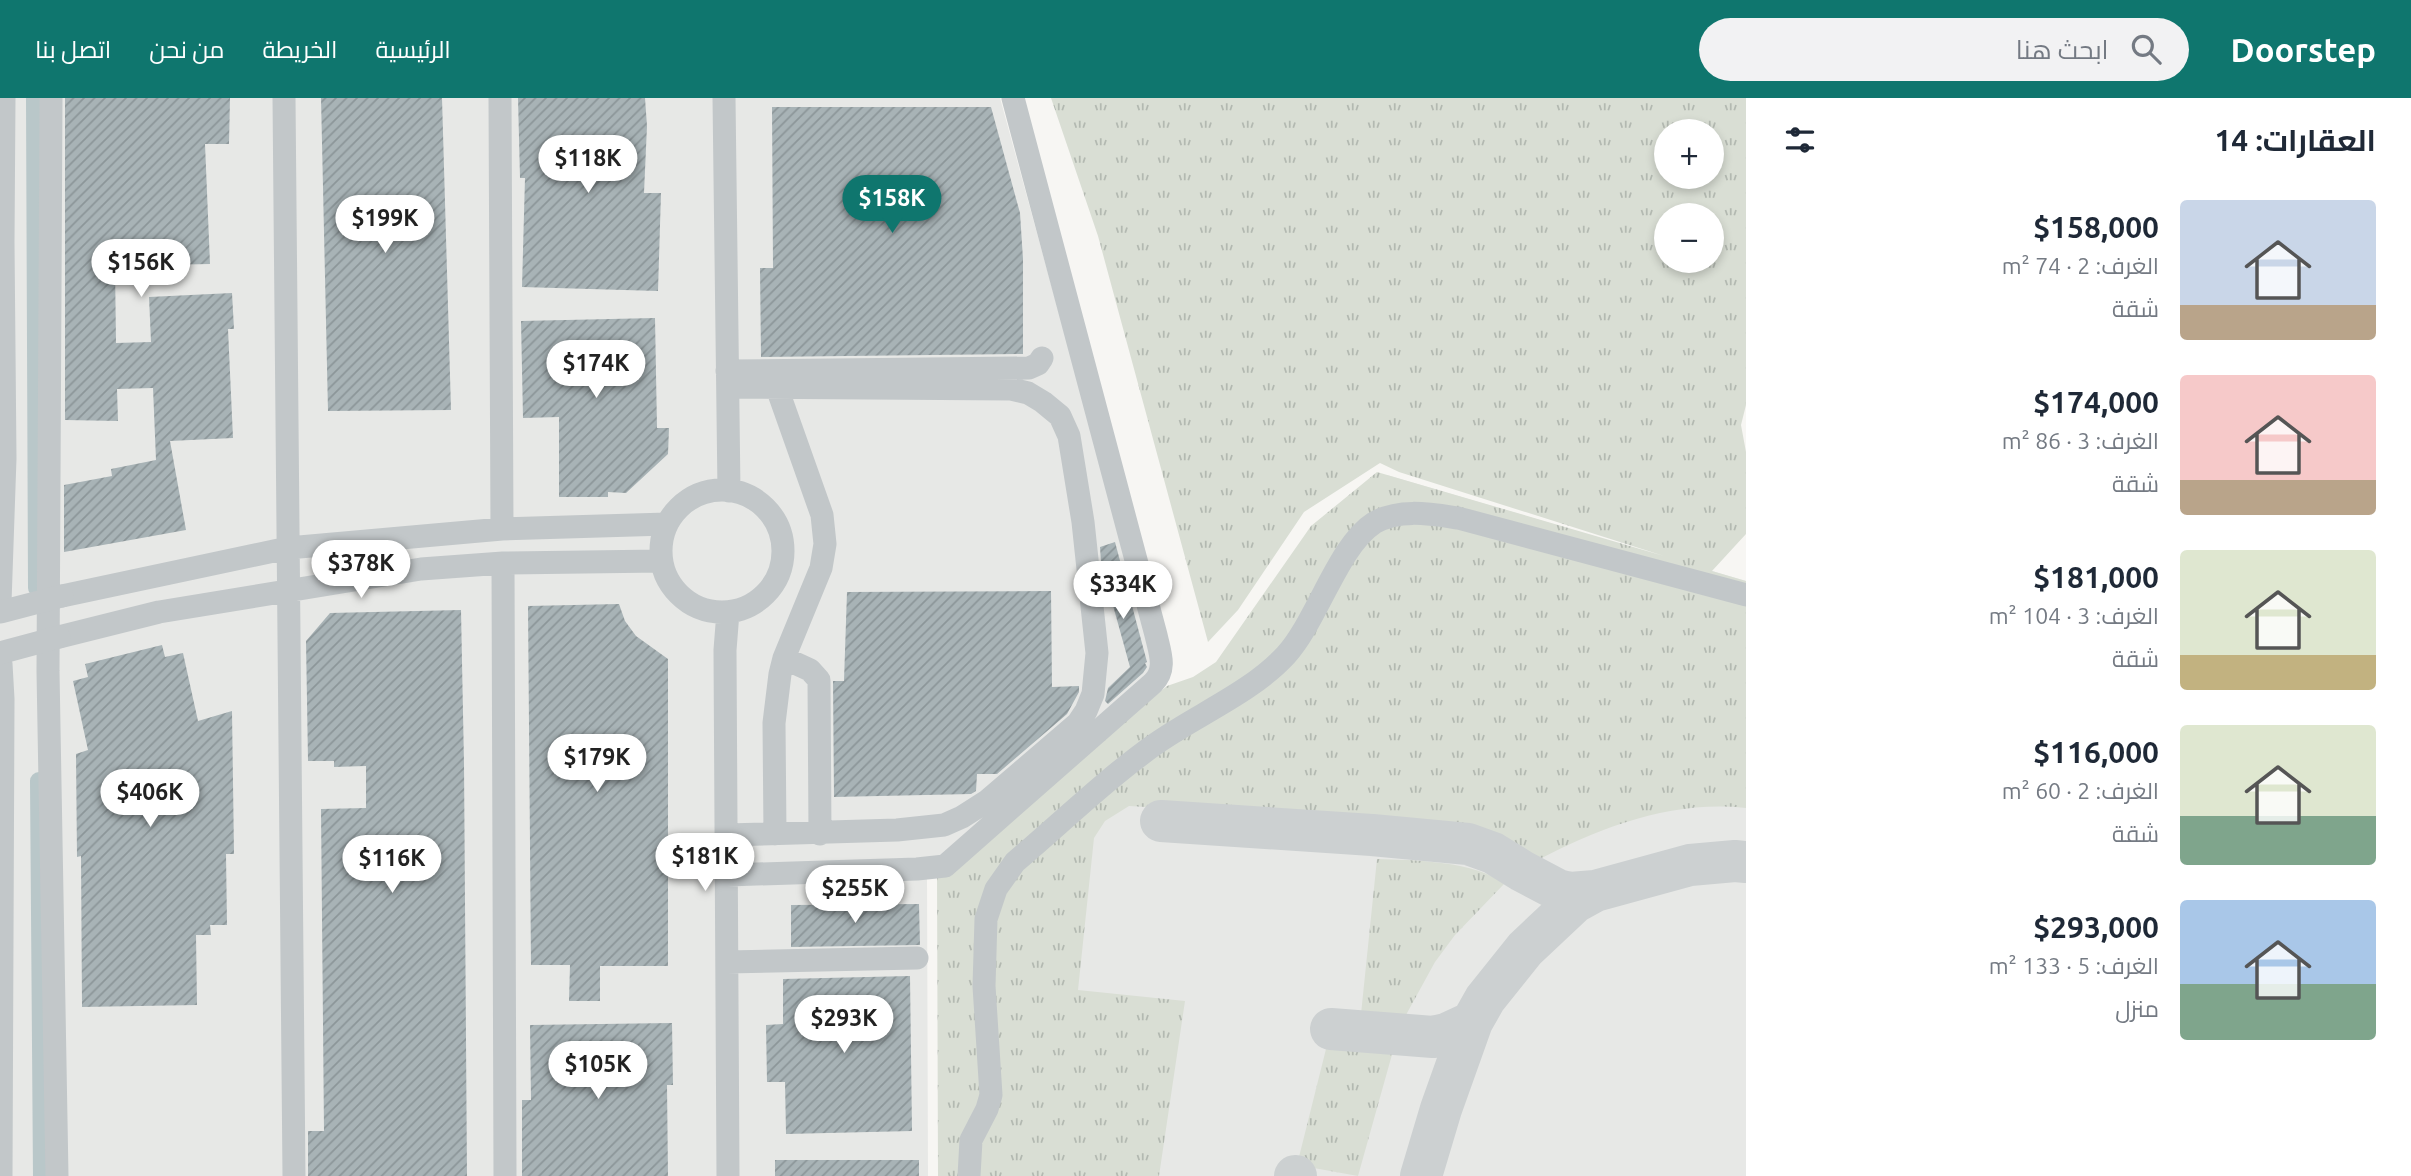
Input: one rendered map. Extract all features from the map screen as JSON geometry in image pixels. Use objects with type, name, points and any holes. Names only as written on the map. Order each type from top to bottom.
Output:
[{"type":"street","points":[[0,603],[5,458],[2,191],[4,98]]},
{"type":"street","points":[[51,98],[48,671],[57,1176]]},
{"type":"street","points":[[284,98],[294,1176]]},
{"type":"street","points":[[500,98],[502,529]]},
{"type":"street","points":[[723,98],[729,491]]},
{"type":"street","points":[[727,875],[945,866],[1161,673],[1156,635],[1013,98]]},
{"type":"street","points":[[728,379],[1029,368],[1042,358]]},
{"type":"street","points":[[727,835],[897,831],[944,825],[987,802],[1078,723],[1093,694],[1097,653],[1083,522],[1069,436],[1060,415],[1044,402],[1028,393],[1011,389],[777,388],[728,379]]},
{"type":"street","points":[[775,834],[775,700],[784,657],[817,578],[825,544],[822,514],[777,388]]},
{"type":"street","points":[[710,491],[729,491],[746,495],[772,517],[780,533],[783,551],[777,576],[762,597],[747,607],[728,612],[707,611],[685,601],[669,584],[661,561],[661,543],[667,524],[677,510],[692,498],[710,491]]},
{"type":"street","points":[[969,1176],[971,1140],[988,1109],[992,1095],[984,986],[986,919],[990,903],[1005,875],[1015,862],[1131,762],[1174,731],[1272,669],[1298,639],[1355,541],[1374,523],[1399,514],[1418,513],[1458,518],[1746,595]]},
{"type":"street","points":[[0,612],[62,596],[288,548],[502,529],[667,524]]},
{"type":"street","points":[[0,653],[159,612],[421,569],[503,563],[661,561]]},
{"type":"street","points":[[503,563],[505,1176]]},
{"type":"street","points":[[728,612],[725,650],[728,1176]]},
{"type":"street","points":[[784,657],[810,670],[819,680],[820,834]]},
{"type":"street","points":[[1,664],[1,1176]]},
{"type":"street","points":[[727,962],[917,958]]},
{"type":"shaded area","points":[[0,98],[1000,98],[1157,671],[927,876],[928,1176],[0,1176]]},
{"type":"shaded area","points":[[1387,475],[1746,581],[1746,1176],[964,1176],[980,938],[1176,711]]},
{"type":"green space","points":[[1051,98],[1746,98],[1746,405],[1741,425],[1746,452],[1746,534],[1712,571],[1746,581],[1746,808],[1691,808],[1664,812],[1611,827],[1536,861],[1484,833],[1463,829],[1379,821],[1129,806],[1105,821],[1094,838],[1078,990],[1185,1001],[1159,1176],[938,1176],[937,875],[1167,686],[1193,677],[1216,662],[1311,526],[1377,472],[1664,556],[1399,472],[1380,463],[1304,512],[1238,610],[1208,642],[1098,236]]},
{"type":"green space","points":[[1377,859],[1461,866],[1492,876],[1504,884],[1455,935],[1435,962],[1401,1024],[1333,1018],[1335,1011],[1361,1014]]},
{"type":"green space","points":[[1328,1041],[1386,1044],[1393,1051],[1358,1176],[1297,1165]]},
{"type":"building","points":[[65,98],[230,98],[229,144],[205,144],[210,264],[115,266],[116,343],[151,342],[149,297],[232,293],[234,329],[228,329],[233,438],[170,441],[186,530],[64,552],[64,485],[112,476],[111,469],[156,460],[153,388],[117,389],[118,421],[65,420]]},
{"type":"building","points":[[321,98],[442,98],[451,410],[328,411]]},
{"type":"building","points":[[518,98],[645,98],[647,126],[644,193],[661,193],[658,291],[522,287],[525,178],[520,178]]},
{"type":"building","points":[[772,107],[991,107],[1020,213],[1023,354],[761,357],[760,268],[773,268]]},
{"type":"building","points":[[655,318],[657,428],[669,428],[668,454],[626,493],[608,492],[608,497],[559,497],[559,417],[523,418],[521,321]]},
{"type":"building","points":[[1115,542],[1147,667],[1108,704],[1105,701],[1108,688],[1130,667],[1101,562],[1100,547]]},
{"type":"building","points":[[1051,591],[1052,687],[1079,686],[1079,692],[1067,714],[997,774],[977,774],[976,791],[971,794],[834,797],[833,681],[844,681],[847,592]]},
{"type":"building","points":[[619,604],[625,621],[636,636],[668,659],[668,966],[600,966],[600,1001],[569,1001],[570,965],[531,965],[528,606]]},
{"type":"building","points":[[461,610],[467,1176],[308,1176],[308,1131],[324,1131],[321,809],[366,808],[366,766],[334,767],[334,761],[308,761],[306,641],[330,613]]},
{"type":"building","points":[[162,645],[165,657],[183,653],[198,721],[232,711],[234,854],[226,854],[227,925],[210,925],[211,935],[196,935],[197,1005],[82,1007],[81,856],[77,857],[76,754],[88,750],[73,681],[88,677],[85,664]]},
{"type":"building","points":[[919,904],[920,945],[791,947],[791,905]]},
{"type":"building","points":[[910,976],[912,1131],[786,1134],[785,1082],[767,1082],[766,1025],[783,1024],[783,979]]},
{"type":"building","points":[[672,1023],[673,1085],[667,1085],[668,1176],[522,1176],[522,1100],[531,1100],[530,1025]]},
{"type":"building","points":[[775,1160],[919,1160],[919,1176],[775,1176]]},
{"type":"waterway","points":[[35,98],[37,588]]},
{"type":"waterway","points":[[39,781],[42,1176]]},
{"type":"taxiway","points":[[1161,821],[1468,844],[1493,853],[1558,890],[1570,893],[1595,891]]},
{"type":"taxiway","points":[[1421,1176],[1472,1022],[1485,999],[1525,949],[1575,902],[1595,891],[1690,865],[1746,862]]},
{"type":"taxiway","points":[[1331,1029],[1433,1037],[1472,1022]]}]
